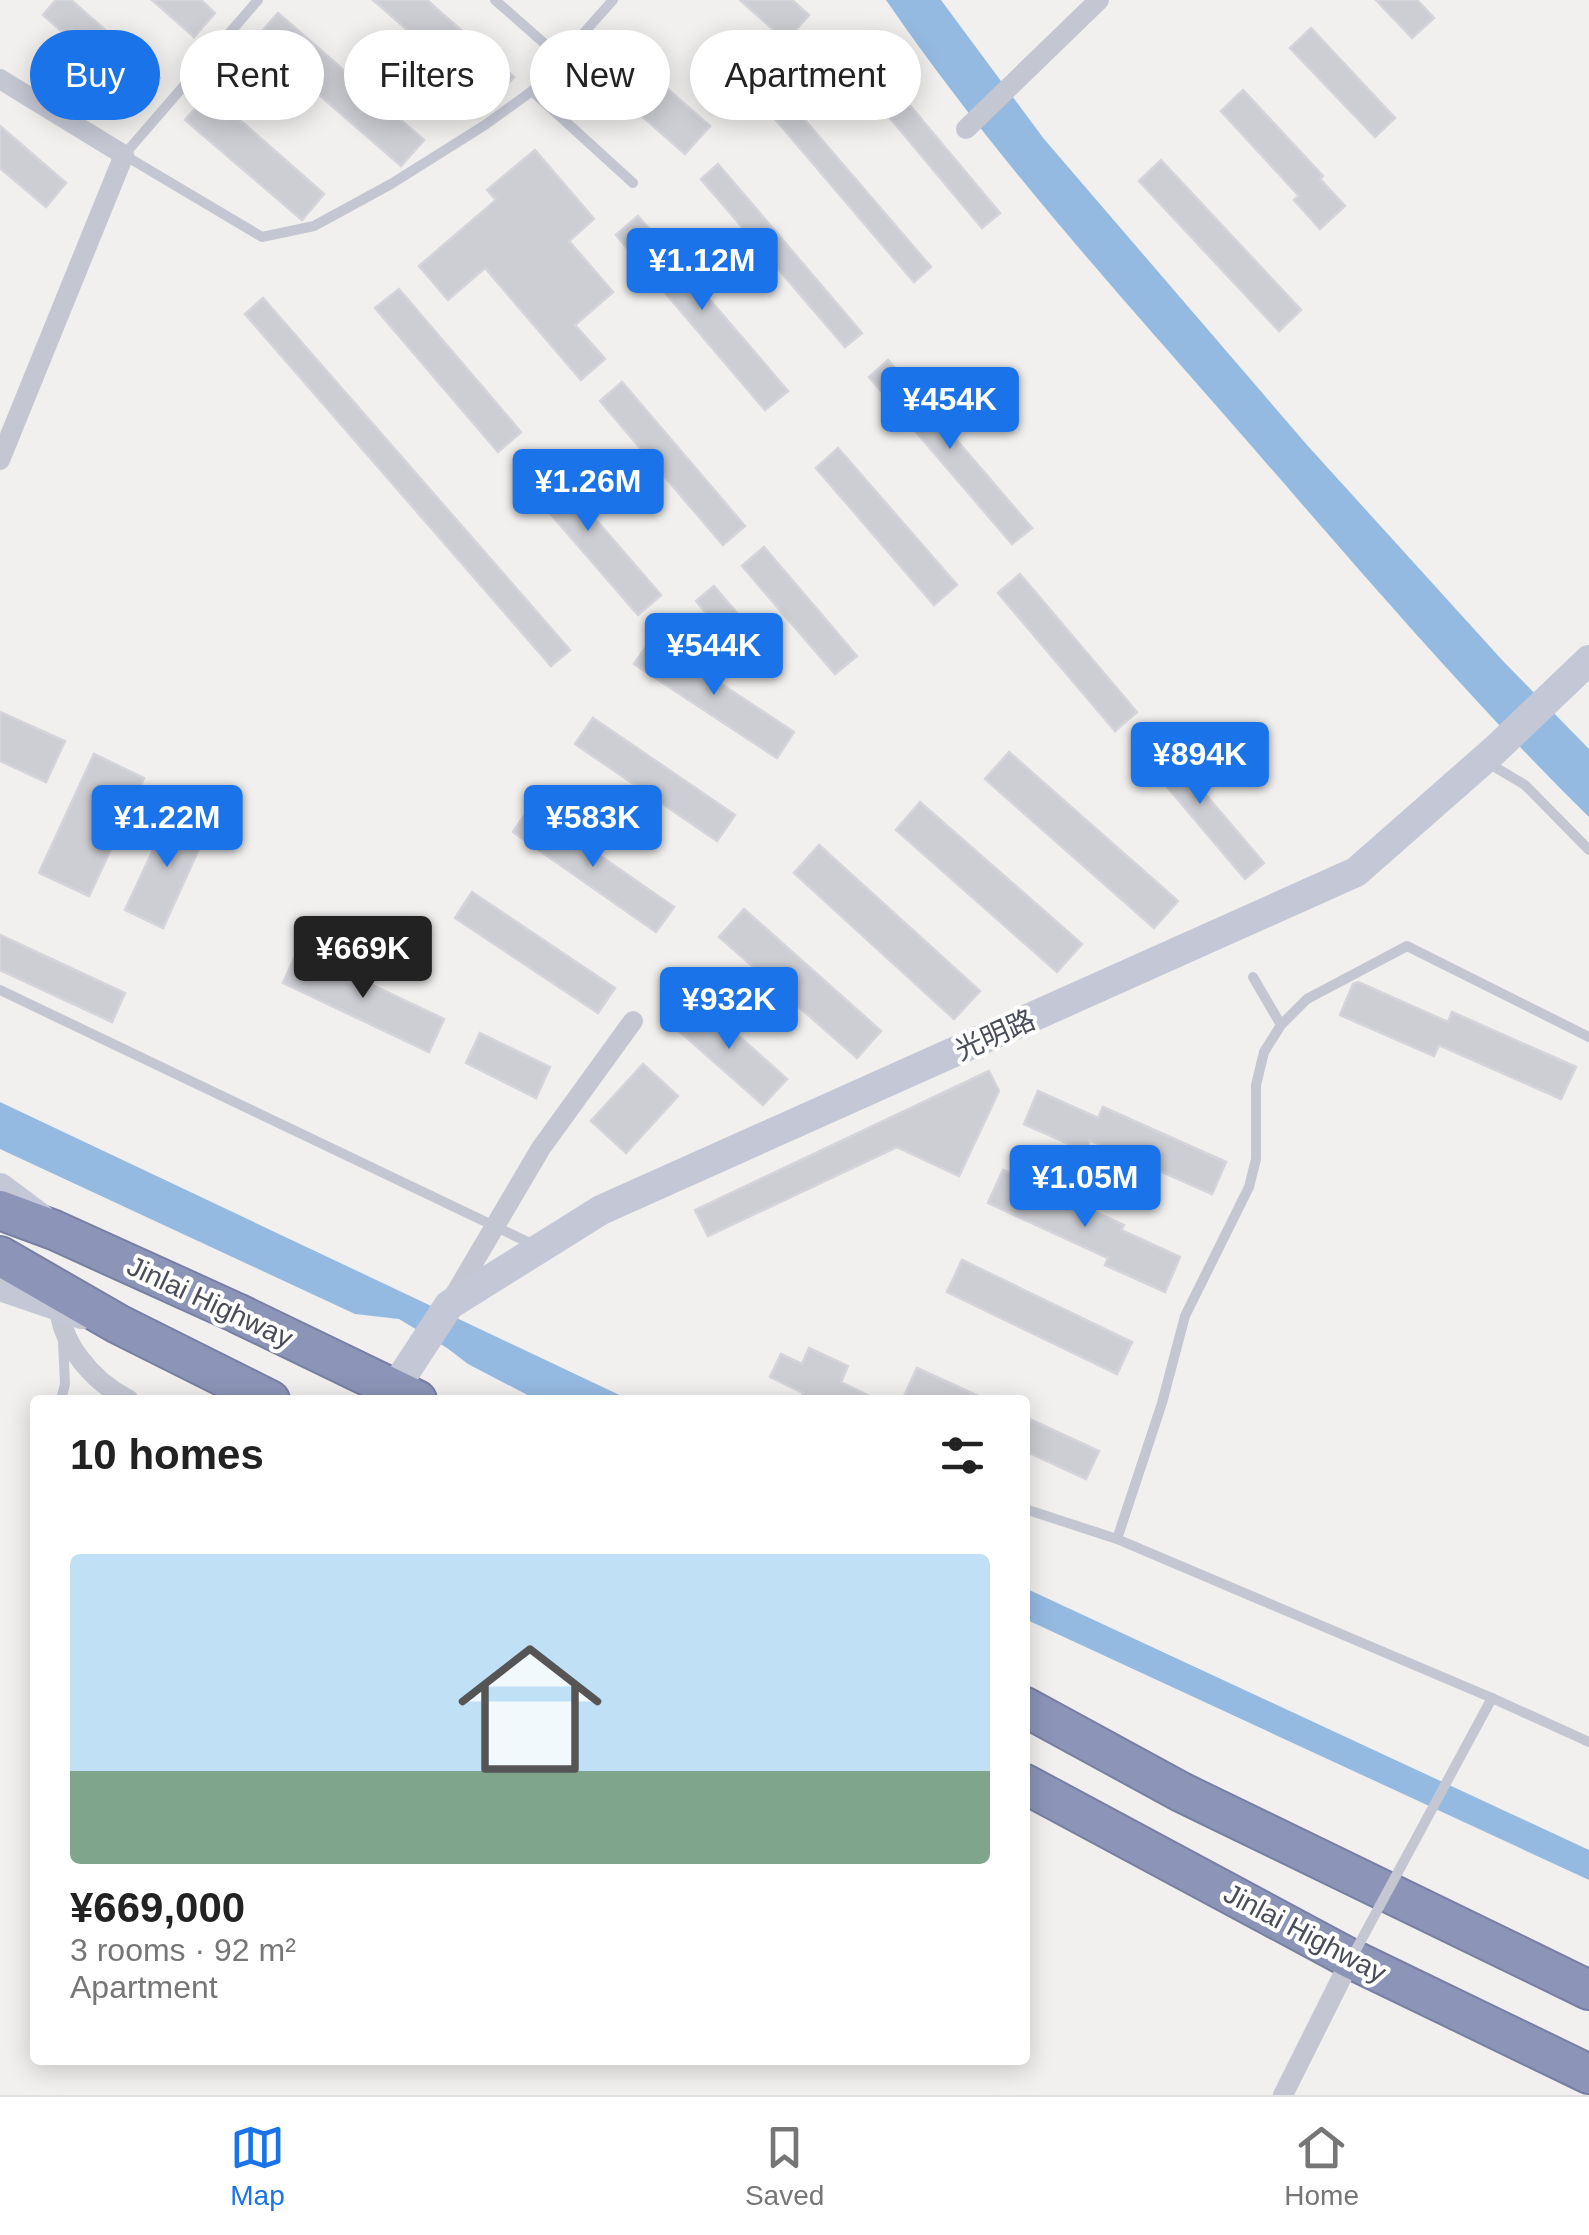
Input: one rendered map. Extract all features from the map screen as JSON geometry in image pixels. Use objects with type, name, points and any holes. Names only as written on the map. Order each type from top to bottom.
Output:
[{"type":"highway","name":"Jinlai Highway","points":[[0,1210],[54,1230],[406,1395]]},
{"type":"highway","name":"Jinlai Highway","points":[[0,1256],[60,1310],[118,1324],[260,1395]]},
{"type":"highway","points":[[1030,1710],[1181,1792],[1589,1990]]},
{"type":"highway","name":"Jinlai Highway","points":[[1030,1787],[1351,1960],[1589,2074]]},
{"type":"street","points":[[966,129],[1099,0]]},
{"type":"street","points":[[0,79],[124,155],[0,460]]},
{"type":"street","name":"光明路","points":[[406,1395],[420,1351],[449,1305],[601,1210],[1356,872],[1490,755],[1589,660]]},
{"type":"street","points":[[449,1305],[541,1148],[633,1021]]},
{"type":"street","points":[[0,1188],[54,1230]]},
{"type":"street","points":[[0,1286],[60,1310],[102,1382],[122,1395]]},
{"type":"street","points":[[1283,2095],[1351,1960]]},
{"type":"lane","points":[[258,0],[124,155],[262,237],[314,226],[391,184],[530,92]]},
{"type":"lane","points":[[495,0],[530,31]]},
{"type":"lane","points":[[587,30],[613,0]]},
{"type":"lane","points":[[564,120],[634,183]]},
{"type":"lane","points":[[1490,755],[1589,850]]},
{"type":"lane","points":[[1117,1539],[1162,1403],[1185,1316],[1250,1187],[1256,1158],[1256,1085],[1264,1052],[1281,1024],[1308,999],[1407,946],[1589,1037]]},
{"type":"lane","points":[[1253,977],[1281,1024]]},
{"type":"lane","points":[[0,990],[540,1248]]},
{"type":"lane","points":[[60,1310],[65,1384],[62,1395]]},
{"type":"lane","points":[[1030,1512],[1117,1539],[1589,1742]]},
{"type":"lane","points":[[1351,1960],[1492,1698]]},
{"type":"water","points":[[886,0],[941,0],[1044,139],[1307,445],[1503,661],[1589,749],[1589,817],[1404,621],[1094,265],[926,56],[921,49],[921,30],[907,30]]},
{"type":"water","points":[[0,1102],[619,1395],[527,1395],[468,1364],[399,1319],[355,1314],[0,1149]]},
{"type":"water","points":[[1030,1590],[1589,1850],[1589,1880],[1030,1621]]},
{"type":"building","points":[[56,0],[71,0],[105,30],[60,30],[43,15]]},
{"type":"building","points":[[152,0],[201,0],[215,13],[200,30],[186,30]]},
{"type":"building","points":[[373,0],[427,0],[461,30],[407,30]]},
{"type":"building","points":[[740,0],[792,0],[809,15],[796,30],[774,30]]},
{"type":"building","points":[[1376,0],[1417,0],[1434,18],[1412,38]]},
{"type":"building","points":[[278,13],[298,30],[263,30]]},
{"type":"building","points":[[1311,28],[1395,118],[1375,137],[1290,48]]},
{"type":"building","points":[[324,53],[344,70],[344,116],[324,99]]},
{"type":"building","points":[[1243,90],[1323,176],[1320,179],[1345,206],[1320,229],[1294,200],[1299,196],[1221,111]]},
{"type":"building","points":[[670,91],[690,108],[690,120],[703,120],[710,126],[685,154],[646,120],[670,120]]},
{"type":"building","points":[[921,119],[1000,213],[982,228],[892,120]]},
{"type":"building","points":[[185,120],[240,120],[324,194],[302,220]]},
{"type":"building","points":[[348,120],[401,120],[424,140],[401,166]]},
{"type":"building","points":[[776,120],[805,120],[931,267],[914,282]]},
{"type":"building","points":[[0,126],[66,183],[46,207],[0,168]]},
{"type":"building","points":[[535,150],[594,219],[569,241],[613,292],[575,325],[605,359],[581,380],[485,268],[448,300],[419,266],[496,200],[487,190]]},
{"type":"building","points":[[1161,160],[1301,310],[1279,331],[1139,181]]},
{"type":"building","points":[[718,164],[862,333],[845,347],[701,179]]},
{"type":"building","points":[[638,216],[788,391],[765,410],[616,235]]},
{"type":"building","points":[[399,289],[521,432],[498,452],[375,308]]},
{"type":"building","points":[[263,298],[570,650],[551,666],[245,314]]},
{"type":"building","points":[[888,360],[1032,528],[1012,544],[869,377]]},
{"type":"building","points":[[622,382],[745,526],[723,545],[600,401]]},
{"type":"building","points":[[838,448],[957,585],[934,605],[816,468]]},
{"type":"building","points":[[539,454],[661,595],[638,615],[516,474]]},
{"type":"building","points":[[764,547],[857,656],[835,674],[742,566]]},
{"type":"building","points":[[1020,574],[1137,712],[1115,731],[998,593]]},
{"type":"building","points":[[714,586],[742,619],[724,635],[696,601]]},
{"type":"building","points":[[652,638],[794,732],[777,758],[634,664]]},
{"type":"building","points":[[0,712],[65,741],[46,782],[0,761]]},
{"type":"building","points":[[593,718],[735,815],[717,841],[575,744]]},
{"type":"building","points":[[1154,734],[1264,863],[1245,879],[1136,750]]},
{"type":"building","points":[[1009,752],[1178,901],[1154,928],[985,779]]},
{"type":"building","points":[[94,754],[144,778],[89,896],[39,873]]},
{"type":"building","points":[[920,802],[1082,944],[1057,972],[896,830]]},
{"type":"building","points":[[530,807],[674,907],[656,932],[513,832]]},
{"type":"building","points":[[171,812],[208,829],[163,928],[125,910]]},
{"type":"building","points":[[819,845],[980,991],[954,1019],[794,873]]},
{"type":"building","points":[[472,892],[615,988],[598,1013],[455,918]]},
{"type":"building","points":[[744,909],[881,1031],[857,1058],[719,937]]},
{"type":"building","points":[[0,935],[125,993],[112,1022],[0,970]]},
{"type":"building","points":[[298,950],[444,1019],[429,1052],[283,983]]},
{"type":"building","points":[[1358,982],[1448,1022],[1452,1012],[1576,1067],[1561,1099],[1439,1045],[1434,1056],[1340,1015],[1353,984]]},
{"type":"building","points":[[696,998],[787,1079],[763,1105],[672,1025]]},
{"type":"building","points":[[480,1033],[550,1067],[536,1098],[466,1063]]},
{"type":"building","points":[[643,1064],[678,1096],[626,1153],[591,1121]]},
{"type":"building","points":[[989,1071],[999,1091],[959,1176],[897,1147],[708,1236],[695,1210]]},
{"type":"building","points":[[1038,1091],[1098,1118],[1103,1107],[1226,1162],[1212,1194],[1090,1140],[1085,1151],[1024,1124]]},
{"type":"building","points":[[1003,1170],[1124,1225],[1121,1230],[1180,1257],[1165,1292],[1105,1265],[1108,1258],[988,1203]]},
{"type":"building","points":[[962,1260],[1132,1342],[1117,1374],[947,1292]]},
{"type":"building","points":[[809,1348],[848,1366],[841,1382],[868,1395],[802,1395],[770,1377],[781,1354],[802,1364]]},
{"type":"building","points":[[917,1368],[976,1395],[904,1395]]},
{"type":"building","points":[[1030,1419],[1099,1451],[1086,1479],[1030,1453]]}]
